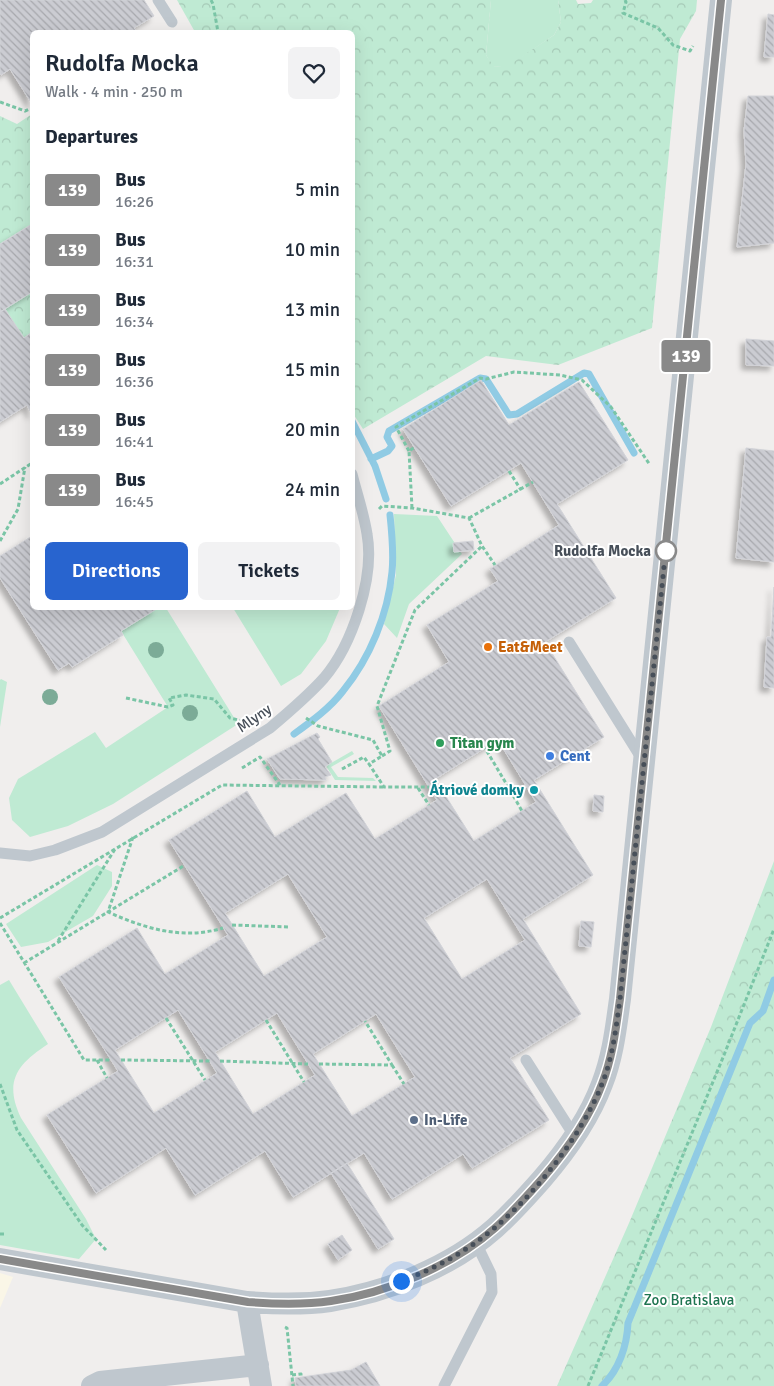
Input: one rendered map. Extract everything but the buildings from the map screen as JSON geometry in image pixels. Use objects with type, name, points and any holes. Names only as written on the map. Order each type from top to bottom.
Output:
[{"type":"street","points":[[0,1259],[248,1302],[308,1303],[358,1295],[413,1277],[453,1258],[476,1243],[529,1193],[575,1137],[603,1083],[614,1040],[625,958],[721,0]]},
{"type":"street","points":[[92,1386],[100,1382],[260,1375],[248,1302]]},
{"type":"lane","points":[[158,0],[172,22]]},
{"type":"lane","name":"Mlyny","points":[[0,853],[30,856],[55,850],[102,832],[270,728],[324,678],[344,648],[364,594],[368,565],[368,536],[355,486]]},
{"type":"lane","points":[[569,642],[644,763]]},
{"type":"lane","points":[[526,1060],[575,1137]]},
{"type":"lane","points":[[444,1386],[492,1292],[491,1274],[476,1243]]},
{"type":"path","points":[[211,0],[218,30]]},
{"type":"path","points":[[625,0],[623,13],[658,28],[673,45],[690,51]]},
{"type":"path","points":[[0,102],[25,111],[30,109]]},
{"type":"path","points":[[532,482],[521,490],[468,518],[412,508],[409,451],[396,427],[480,378],[486,379],[514,372],[560,375],[582,380],[611,408],[650,465]]},
{"type":"path","points":[[409,451],[415,447]]},
{"type":"path","points":[[0,484],[30,463]]},
{"type":"path","points":[[0,541],[18,509],[25,467]]},
{"type":"path","points":[[508,470],[521,490]]},
{"type":"path","points":[[468,518],[482,546],[495,565]]},
{"type":"path","points":[[369,764],[390,751],[378,706],[414,610],[482,546]]},
{"type":"path","points":[[126,698],[168,707],[173,705],[169,698],[186,694],[214,699],[230,718],[249,722]]},
{"type":"path","points":[[307,719],[318,726],[373,740],[382,756]]},
{"type":"path","points":[[485,748],[522,811]]},
{"type":"path","points":[[342,769],[364,756],[384,787]]},
{"type":"path","points":[[240,769],[260,757],[281,786]]},
{"type":"path","points":[[0,918],[222,785],[430,787]]},
{"type":"path","points":[[417,787],[429,805]]},
{"type":"path","points":[[441,788],[510,790]]},
{"type":"path","points":[[108,912],[133,837]]},
{"type":"path","points":[[56,943],[116,848]]},
{"type":"path","points":[[24,963],[184,865]]},
{"type":"path","points":[[108,912],[140,925],[180,934],[207,933],[224,928]]},
{"type":"path","points":[[0,923],[84,1060],[110,1060]]},
{"type":"path","points":[[232,925],[289,927]]},
{"type":"path","points":[[588,1386],[774,929]]},
{"type":"path","points":[[166,1018],[206,1080]]},
{"type":"path","points":[[266,1020],[304,1082]]},
{"type":"path","points":[[365,1021],[404,1084]]},
{"type":"path","points":[[97,1060],[107,1078]]},
{"type":"path","points":[[121,1060],[210,1061]]},
{"type":"path","points":[[220,1061],[308,1064]]},
{"type":"path","points":[[319,1064],[392,1065]]},
{"type":"path","points":[[0,1084],[17,1130],[82,1225],[106,1250]]},
{"type":"path","points":[[0,1234],[5,1234]]},
{"type":"path","points":[[280,1325],[287,1328],[293,1386]]},
{"type":"path","points":[[292,1375],[301,1374],[301,1377]]},
{"type":"shaded area","points":[[0,1273],[13,1277],[0,1308]]},
{"type":"green space","points":[[177,0],[491,0],[486,55],[494,67],[509,65],[554,35],[561,22],[558,0],[576,0],[578,4],[591,3],[593,0],[697,0],[696,11],[680,39],[652,328],[558,365],[486,356],[363,429],[355,417],[355,30],[194,30]]},
{"type":"green space","points":[[491,0],[558,0],[561,22],[554,35],[509,66],[493,67],[486,55]]},
{"type":"green space","points":[[30,115],[30,225],[0,244],[0,116],[17,124]]},
{"type":"green space","points":[[30,293],[30,334],[24,338],[5,309]]},
{"type":"green space","points":[[394,514],[437,516],[462,554],[409,604],[397,638],[384,624],[396,575]]},
{"type":"green space","points":[[155,610],[167,610],[238,724],[113,804],[68,826],[30,837],[12,820],[9,798],[18,779],[95,732],[106,748],[168,707],[121,631]]},
{"type":"green space","points":[[234,610],[339,610],[326,641],[301,674],[281,686]]},
{"type":"green space","points":[[0,680],[7,682],[0,727]]},
{"type":"green space","points":[[352,751],[354,754],[331,767],[338,777],[373,778],[376,781],[335,780],[326,766]]},
{"type":"green space","name":"Zoo Bratislava","points":[[774,861],[774,1386],[557,1386],[629,1223],[711,1027]]},
{"type":"green space","points":[[97,865],[112,872],[112,886],[93,916],[48,942],[21,947],[6,924]]},
{"type":"green space","points":[[9,980],[48,1044],[28,1059],[16,1075],[14,1094],[16,1105],[21,1118],[86,1219],[96,1239],[79,1259],[0,1245],[0,985]]},
{"type":"waterway","points":[[371,459],[388,451],[392,446],[387,437],[389,431],[480,378],[486,379],[509,415],[517,414],[584,373],[589,374],[634,453]]},
{"type":"waterway","points":[[355,427],[375,466],[386,499]]},
{"type":"waterway","points":[[294,734],[338,697],[353,678],[376,635],[386,604],[392,572],[393,551],[390,515]]},
{"type":"waterway","points":[[602,1386],[613,1373],[621,1357],[628,1323],[750,1023],[763,1011],[774,980]]},
{"type":"bus line","name":"139","points":[[0,1259],[248,1302],[308,1303],[358,1295],[413,1277],[453,1258],[476,1243],[512,1211],[572,1142],[603,1083],[614,1040],[620,999],[721,0]]},
{"type":"place","name":"Rudolfa Mocka","points":[[666,551]]},
{"type":"place","name":"Eat&Meet","points":[[488,647]]},
{"type":"place","name":"Titan gym","points":[[440,743]]},
{"type":"place","name":"Cent","points":[[550,756]]},
{"type":"place","name":"Átriové domky","points":[[534,790]]},
{"type":"place","name":"In-Life","points":[[414,1120]]},
{"type":"route","points":[[401,1281],[453,1258],[476,1243],[512,1211],[572,1142],[603,1083],[614,1040],[625,958],[666,547],[666,551]]}]
